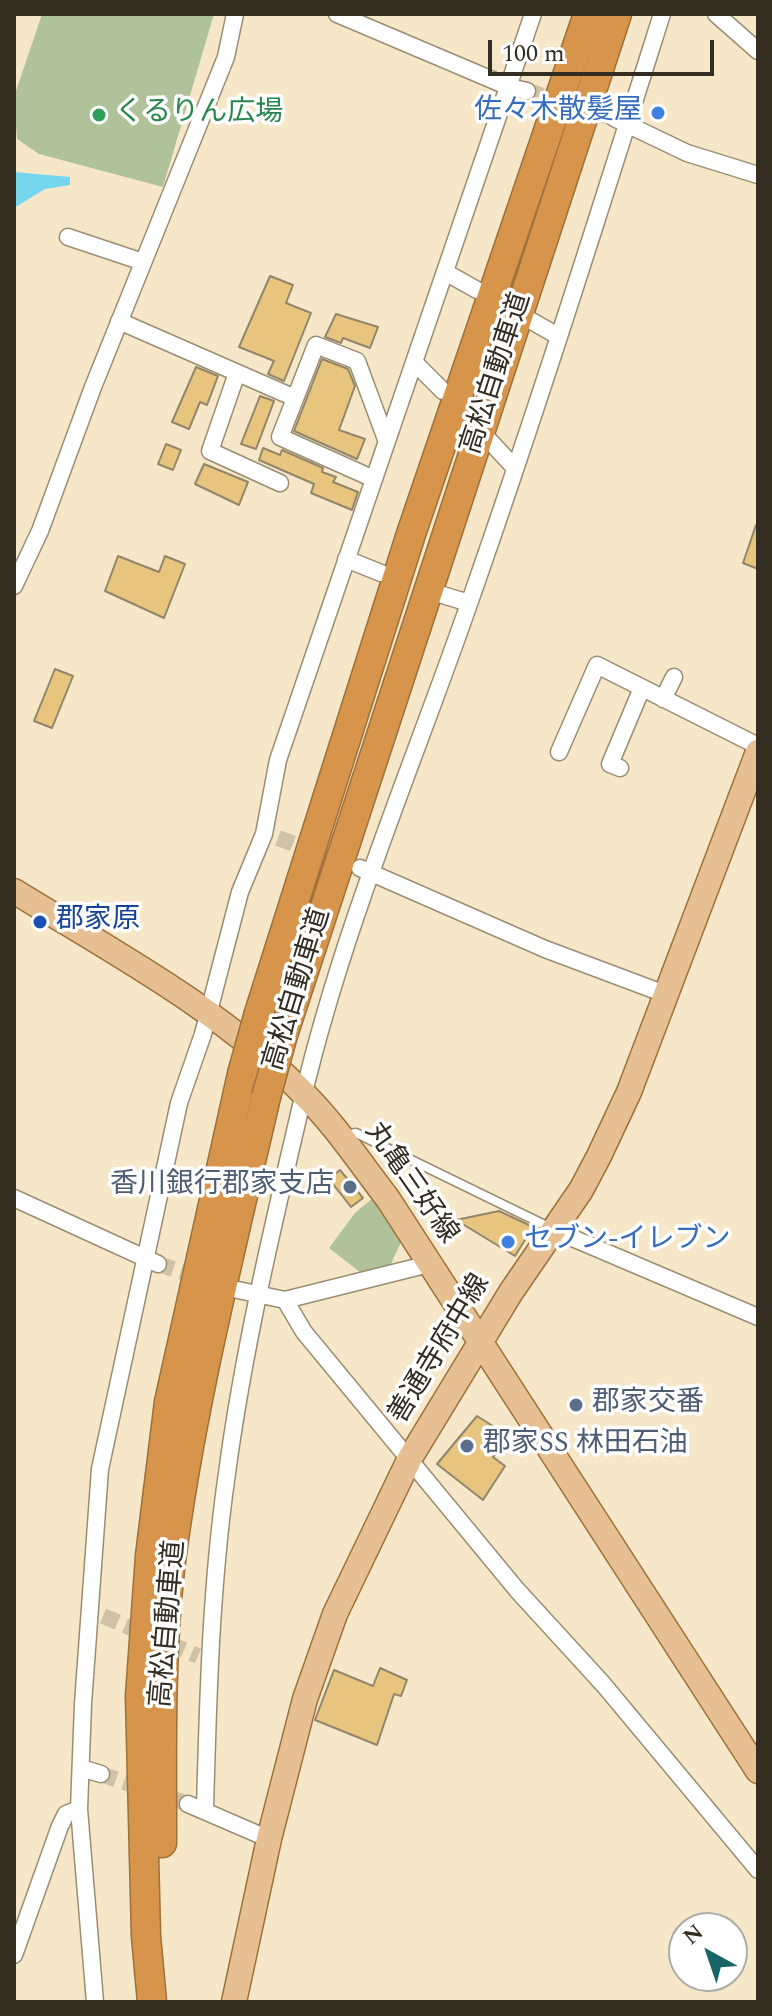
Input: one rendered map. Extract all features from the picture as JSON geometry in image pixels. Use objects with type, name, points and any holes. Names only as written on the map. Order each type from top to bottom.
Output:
[{"type":"highway","name":"高松自動車道","points":[[152,2002],[146,1936],[140,1696],[150,1556],[169,1402],[242,1074],[259,1013],[411,534],[588,14]]},
{"type":"highway","name":"高松自動車道","points":[[168,2002],[162,1936],[162,1702],[170,1569],[221,1288],[283,1035],[438,552],[617,14]]},
{"type":"main road","name":"善通寺府中線","points":[[234,2002],[269,1839],[305,1699],[335,1614],[410,1458],[479,1343],[556,1231],[615,1124],[758,749]]},
{"type":"main road","name":"丸亀三好線","points":[[14,891],[208,1013],[304,1093],[340,1135],[388,1199],[758,1771]]},
{"type":"street","points":[[14,586],[40,531],[119,321],[226,57],[235,14]]},
{"type":"street","points":[[337,14],[509,87],[527,91]]},
{"type":"street","points":[[95,2002],[79,1809],[97,1615],[100,1469],[152,1261],[179,1103],[208,1013],[240,892],[271,836],[278,760],[533,14]]},
{"type":"street","points":[[205,1809],[204,1658],[227,1474],[257,1296],[304,1093],[366,870],[469,603],[558,336],[621,120],[662,14]]},
{"type":"street","points":[[716,14],[758,51]]},
{"type":"street","points":[[621,120],[687,153],[758,175]]},
{"type":"street","points":[[68,237],[143,262]]},
{"type":"street","points":[[445,272],[477,290]]},
{"type":"street","points":[[528,319],[558,336]]},
{"type":"street","points":[[119,321],[295,398]]},
{"type":"street","points":[[374,479],[280,437],[316,345],[357,361],[387,442]]},
{"type":"street","points":[[414,362],[443,391]]},
{"type":"street","points":[[237,373],[210,451],[280,483]]},
{"type":"street","points":[[488,439],[514,467]]},
{"type":"street","points":[[346,559],[381,573]]},
{"type":"street","points":[[436,593],[469,603]]},
{"type":"street","points":[[559,752],[597,665],[758,749]]},
{"type":"street","points":[[663,699],[674,677]]},
{"type":"street","points":[[620,768],[610,764],[642,688]]},
{"type":"street","points":[[366,870],[545,949],[665,994]]},
{"type":"street","points":[[14,1198],[152,1261]]},
{"type":"street","points":[[556,1231],[758,1317]]},
{"type":"street","points":[[238,1290],[285,1300],[429,1264]]},
{"type":"street","points":[[285,1300],[304,1332],[758,1870]]},
{"type":"street","points":[[81,1768],[101,1774]]},
{"type":"street","points":[[188,1804],[269,1839]]},
{"type":"street","points":[[14,1955],[60,1826],[66,1814],[79,1809]]},
{"type":"lane","points":[[340,1135],[356,1133],[556,1231]]},
{"type":"green space","name":"くるりん広場","points":[[42,14],[214,14],[163,187],[39,154],[17,139],[14,97]]},
{"type":"green space","points":[[374,1197],[402,1240],[390,1266],[361,1273],[329,1248],[355,1213]]},
{"type":"water","points":[[14,172],[70,177],[70,185],[45,189],[14,208]]},
{"type":"building","points":[[270,276],[293,285],[286,303],[311,313],[284,381],[268,374],[274,361],[239,347]]},
{"type":"building","points":[[336,314],[378,327],[370,348],[343,338],[341,343],[325,337]]},
{"type":"building","points":[[322,359],[348,369],[355,386],[339,430],[365,439],[357,459],[294,431]]},
{"type":"building","points":[[196,367],[218,376],[207,405],[200,402],[189,429],[172,422]]},
{"type":"building","points":[[260,396],[274,401],[256,449],[241,444]]},
{"type":"building","points":[[166,444],[181,450],[173,470],[158,464]]},
{"type":"building","points":[[263,448],[280,455],[282,450],[323,468],[322,472],[336,477],[333,482],[358,492],[352,510],[311,493],[314,484],[259,460]]},
{"type":"building","points":[[204,464],[248,482],[239,505],[195,484]]},
{"type":"building","points":[[758,526],[758,569],[743,563]]},
{"type":"building","points":[[118,556],[159,572],[165,556],[185,564],[164,618],[105,591]]},
{"type":"building","points":[[55,669],[73,676],[52,728],[34,721]]},
{"type":"building","points":[[340,1170],[363,1198],[351,1207],[329,1179]]},
{"type":"building","name":"セブン-イレブン","points":[[499,1211],[533,1227],[515,1256],[456,1220]]},
{"type":"building","points":[[477,1416],[499,1430],[486,1444],[498,1451],[493,1457],[505,1466],[483,1500],[437,1464]]},
{"type":"building","points":[[380,1668],[407,1680],[401,1696],[394,1694],[377,1745],[315,1720],[334,1670],[373,1686]]},
{"type":"tunnel","points":[[527,91],[614,118]]},
{"type":"tunnel","points":[[278,838],[348,864]]},
{"type":"tunnel","points":[[158,1264],[202,1278]]},
{"type":"tunnel","points":[[103,1616],[198,1656]]},
{"type":"tunnel","points":[[101,1774],[188,1804]]},
{"type":"place","name":"佐々木散髪屋","points":[[658,113]]},
{"type":"place","name":"くるりん広場","points":[[99,115]]},
{"type":"place","name":"郡家原","points":[[40,922]]},
{"type":"place","name":"香川銀行郡家支店","points":[[350,1187]]},
{"type":"place","name":"セブン-イレブン","points":[[508,1242]]},
{"type":"place","name":"郡家交番","points":[[576,1405]]},
{"type":"place","name":"郡家SS 林田石油","points":[[467,1446]]}]
